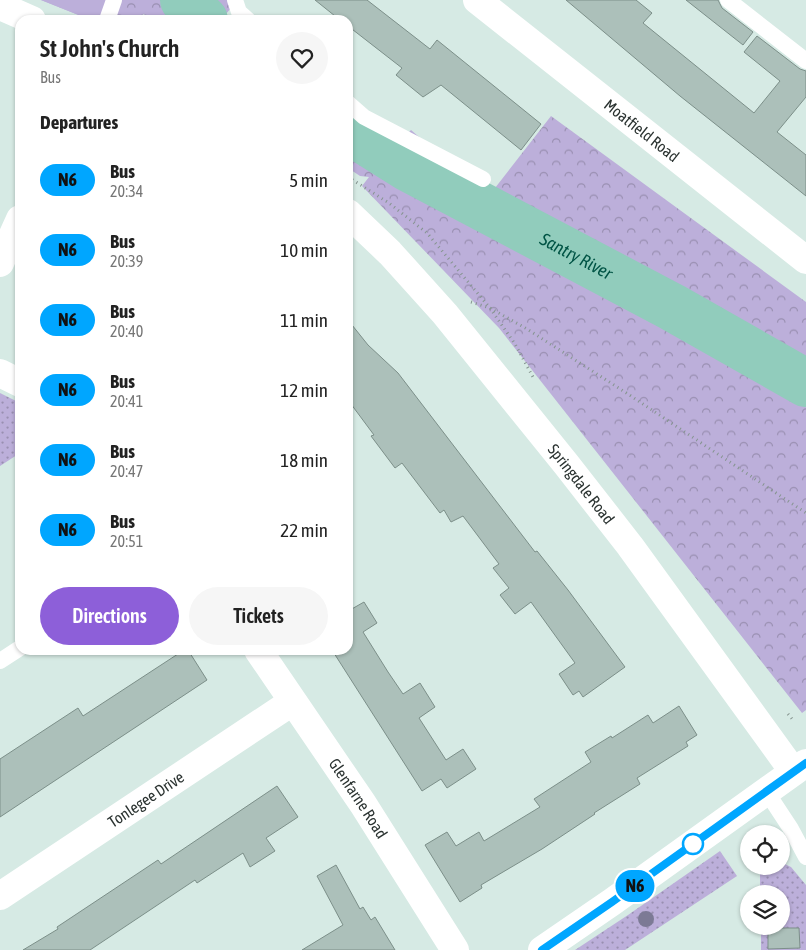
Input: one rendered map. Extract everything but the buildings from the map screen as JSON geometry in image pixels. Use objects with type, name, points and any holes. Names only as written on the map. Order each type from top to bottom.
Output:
[{"type":"street","name":"Moatfield Road","points":[[477,0],[806,260]]},
{"type":"street","points":[[0,6],[21,15]]},
{"type":"street","name":"Springdale Road","points":[[353,218],[390,253],[445,314],[566,464],[800,767]]},
{"type":"street","points":[[0,263],[15,230]]},
{"type":"street","points":[[0,373],[15,380]]},
{"type":"street","name":"Glenfarne Road","points":[[261,655],[363,804],[455,950]]},
{"type":"street","name":"Tonlegee Drive","points":[[0,896],[292,702]]},
{"type":"street","points":[[542,950],[800,767]]},
{"type":"lane","points":[[109,15],[114,0]]},
{"type":"lane","points":[[235,0],[239,12],[242,15]]},
{"type":"lane","points":[[728,0],[806,61]]},
{"type":"lane","points":[[353,107],[364,117],[484,179]]},
{"type":"lane","points":[[0,661],[15,651]]},
{"type":"lane","points":[[766,791],[791,828],[806,857]]},
{"type":"path","points":[[353,180],[388,203],[427,233],[490,308],[527,329],[619,388],[806,512]]},
{"type":"green space","points":[[41,0],[231,0],[233,6],[225,15],[78,15]]},
{"type":"green space","points":[[41,0],[106,0],[101,15],[78,15]]},
{"type":"green space","points":[[353,116],[396,146],[411,130],[488,197],[551,116],[806,302],[806,710],[802,713],[499,328],[362,186],[369,177],[360,176],[353,171]]},
{"type":"green space","points":[[0,393],[15,400],[15,456],[0,466]]},
{"type":"green space","points":[[720,851],[737,876],[625,950],[575,950],[628,915]]},
{"type":"green space","points":[[790,866],[806,885],[806,950],[761,950],[761,935],[790,935],[790,885],[760,885],[760,875],[790,875]]},
{"type":"waterway","name":"Santry River","points":[[184,0],[199,15]]},
{"type":"waterway","name":"Santry River","points":[[353,133],[407,167],[672,307],[806,383]]},
{"type":"bus line","name":"N6","points":[[542,950],[806,763]]}]
